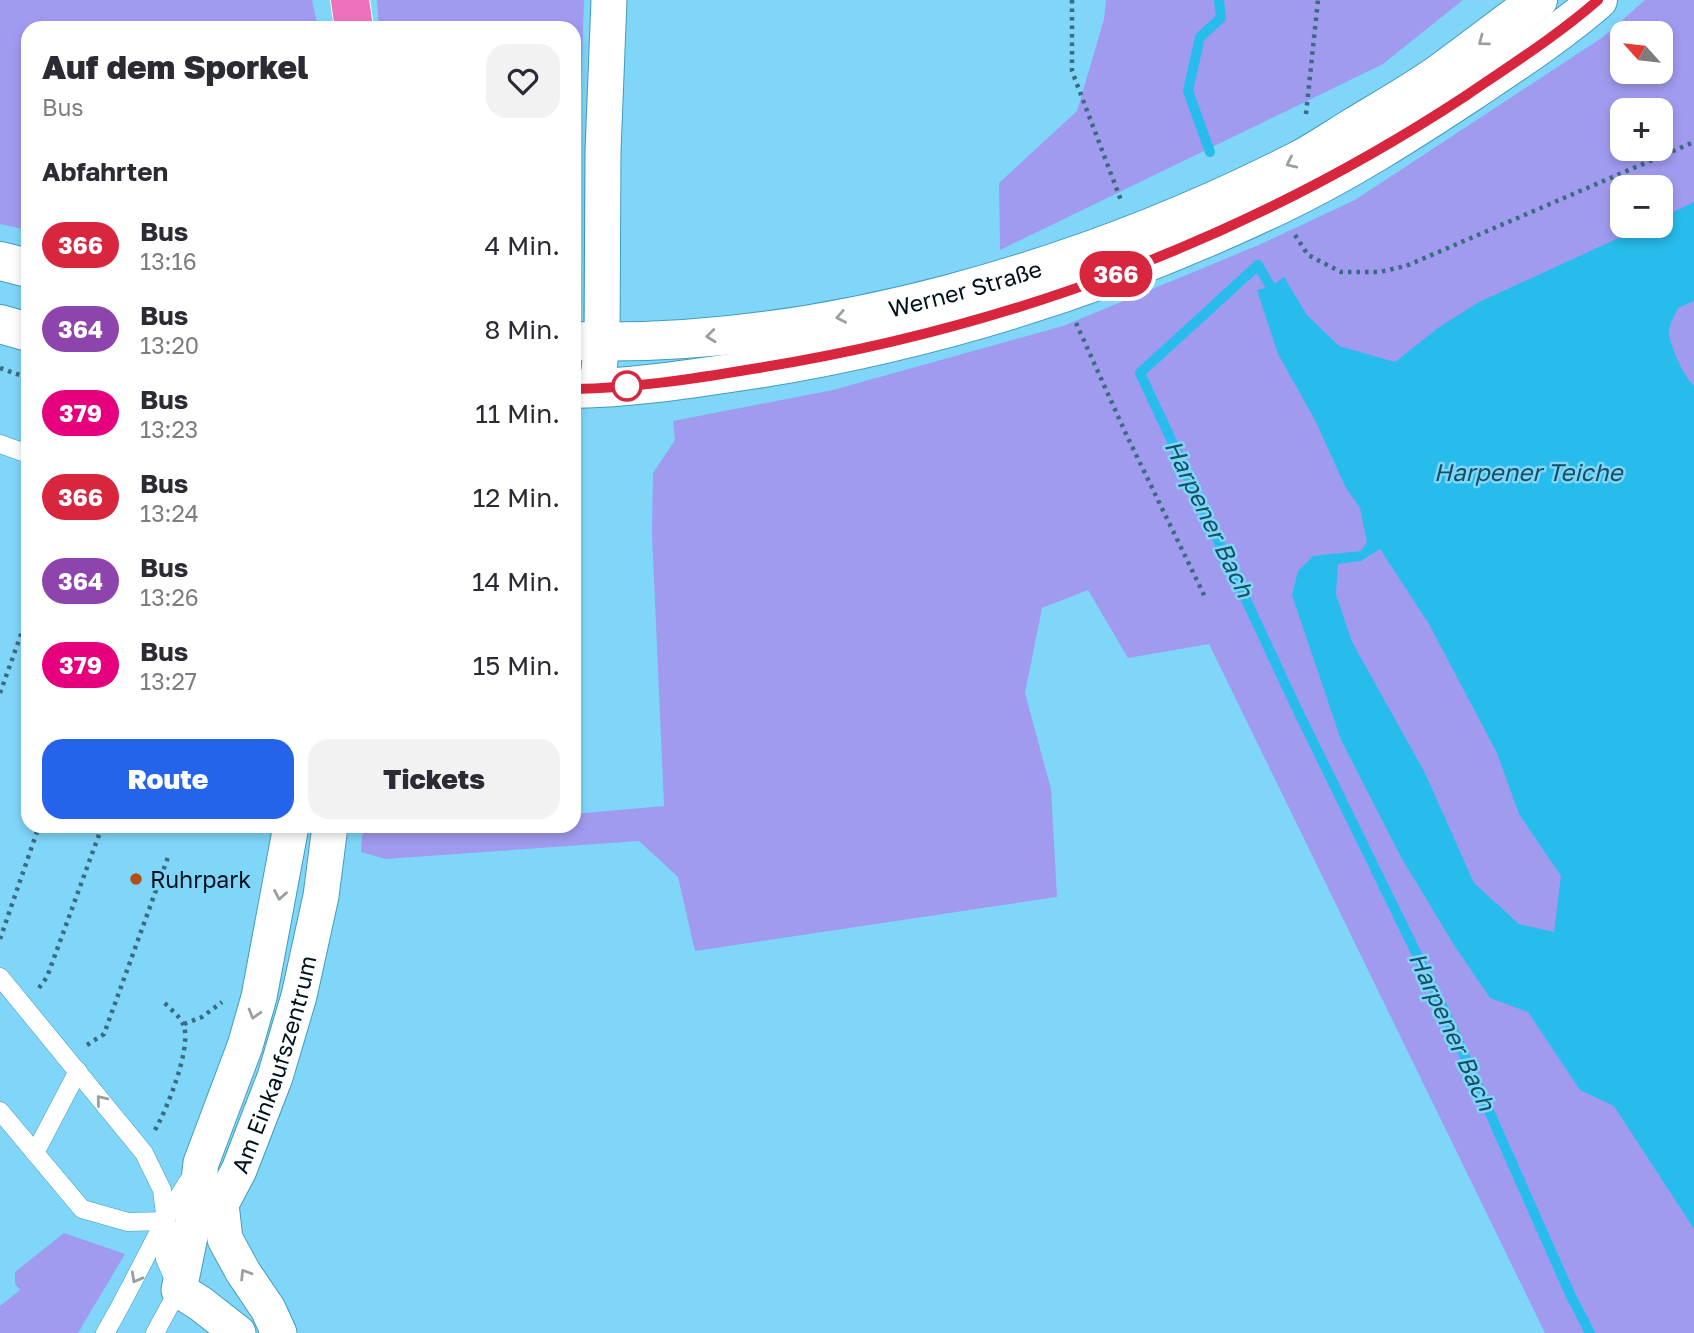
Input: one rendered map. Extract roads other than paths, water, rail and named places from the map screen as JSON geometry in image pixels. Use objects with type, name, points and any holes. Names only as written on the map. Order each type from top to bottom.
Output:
[{"type":"highway","points":[[350,0],[353,21]]},
{"type":"main road","name":"Werner Straße","points":[[588,341],[690,339],[779,329],[980,286],[1088,251],[1187,212],[1302,158],[1438,74],[1538,0]]},
{"type":"main road","name":"Werner Straße","points":[[586,389],[681,381],[822,358],[912,347],[1155,259],[1279,205],[1355,164],[1429,120],[1513,64],[1598,0]]},
{"type":"main road","points":[[0,261],[21,266]]},
{"type":"main road","points":[[0,324],[21,330]]},
{"type":"street","points":[[586,389],[603,151],[609,0]]},
{"type":"street","name":"Am Einkaufszentrum","points":[[179,1290],[196,1207],[201,1163],[237,1069],[260,997],[290,833]]},
{"type":"street","name":"Am Einkaufszentrum","points":[[221,1204],[239,1170],[266,1102],[299,996],[321,896],[329,833]]},
{"type":"street","points":[[221,1204],[225,1239],[279,1333]]},
{"type":"street","points":[[179,1290],[238,1333]]},
{"type":"lane","points":[[0,444],[21,452]]},
{"type":"lane","name":"Am Einkaufszentrum","points":[[0,977],[144,1153],[162,1190],[166,1221],[165,1259],[179,1290]]},
{"type":"lane","points":[[35,1153],[78,1071]]},
{"type":"lane","points":[[0,1111],[82,1209],[128,1222],[166,1221]]},
{"type":"lane","name":"Am Einkaufszentrum","points":[[105,1333],[176,1199],[201,1163]]},
{"type":"lane","name":"Am Einkaufszentrum","points":[[155,1333],[221,1204]]},
{"type":"water","name":"Harpener Teiche","points":[[1694,202],[1694,301],[1678,308],[1671,322],[1669,336],[1677,360],[1694,386],[1694,1229],[1614,1106],[1580,1090],[1528,1012],[1490,998],[1454,945],[1401,857],[1341,740],[1292,595],[1298,571],[1313,556],[1361,551],[1367,542],[1360,508],[1345,486],[1315,420],[1278,354],[1257,290],[1270,287],[1284,277],[1307,315],[1339,346],[1395,362],[1438,328],[1479,302],[1619,238],[1673,238],[1673,212]],"holes":[[[1380,549],[1429,624],[1497,753],[1519,814],[1561,876],[1554,932],[1519,924],[1474,883],[1425,773],[1352,642],[1336,594],[1338,564],[1361,561]]]},
{"type":"waterway","name":"Harpener Bach","points":[[1210,152],[1188,91],[1200,37],[1221,18],[1219,0]]},
{"type":"waterway","name":"Harpener Bach","points":[[1276,296],[1258,265],[1140,373],[1297,709],[1447,1016],[1570,1294],[1590,1333]]},
{"type":"place","name":"Ruhrpark","points":[[136,879]]}]
